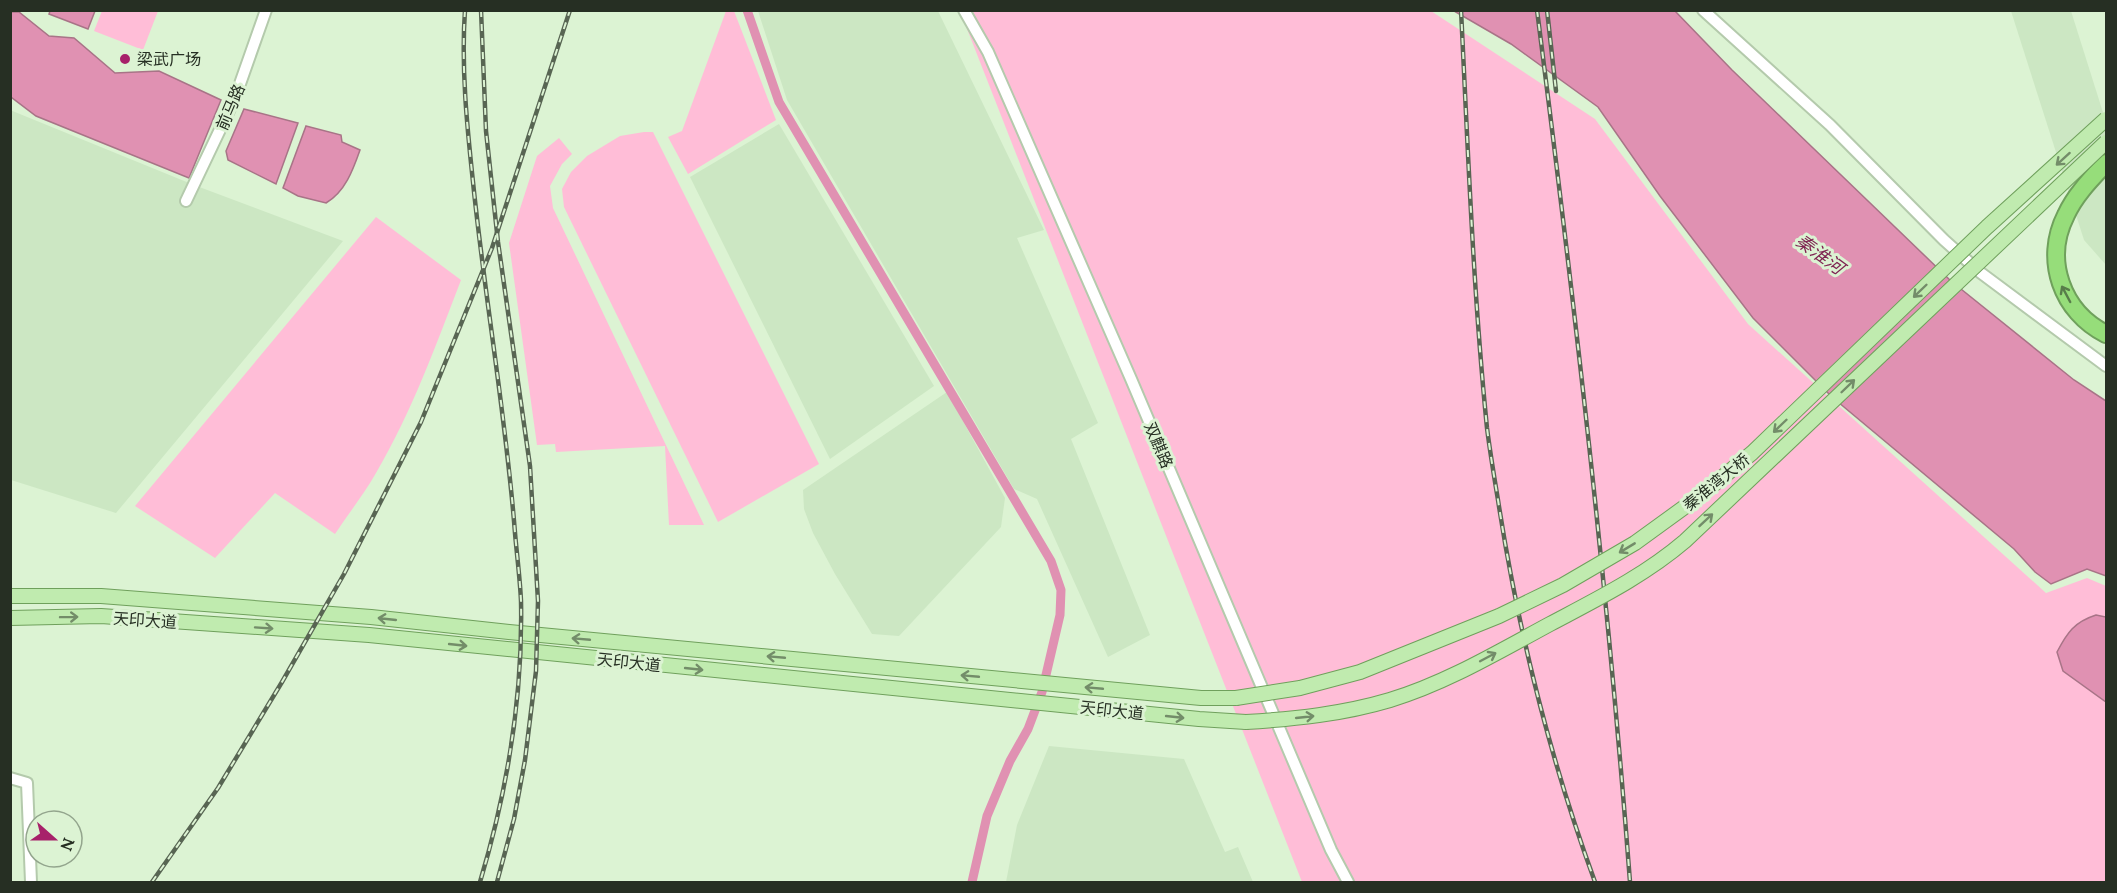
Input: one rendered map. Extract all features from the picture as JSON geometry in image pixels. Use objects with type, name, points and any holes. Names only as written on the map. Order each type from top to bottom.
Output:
[{"type":"highway","points":[[2106,164],[2081,191],[2066,214],[2057,241],[2056,261],[2059,281],[2072,305],[2091,325],[2106,334]]},
{"type":"main road","name":"秦淮湾大桥","points":[[1236,698],[1300,688],[1360,672],[1499,616],[1563,585],[1635,543],[1704,493],[1752,453],[1987,227],[2106,119]]},
{"type":"main road","name":"秦淮湾大桥","points":[[1246,722],[1332,714],[1391,700],[1419,690],[1468,667],[1624,585],[1654,566],[1685,541],[2106,142]]},
{"type":"main road","name":"天印大道","points":[[10,596],[101,596],[371,617],[1201,698],[1236,698]]},
{"type":"main road","name":"天印大道","points":[[10,618],[101,616],[369,635],[1023,702],[1246,722]]},
{"type":"street","name":"前马路","points":[[186,201],[235,98],[266,10]]},
{"type":"street","name":"双麒路","points":[[964,10],[988,52],[1201,542],[1331,850],[1348,882]]},
{"type":"street","points":[[1703,10],[1830,125],[1959,253],[1982,273],[2106,366]]},
{"type":"street","points":[[10,778],[27,783],[31,882]]},
{"type":"shaded area","points":[[102,11],[158,11],[143,50],[94,31]]},
{"type":"shaded area","points":[[726,11],[734,11],[776,120],[688,174],[668,137],[682,131]]},
{"type":"shaded area","points":[[758,11],[938,11],[1044,230],[1017,238],[1098,423],[1071,439],[1150,635],[1108,657],[1037,499],[1014,489],[787,100]]},
{"type":"shaded area","points":[[960,11],[1431,11],[1595,119],[1748,324],[2046,593],[2087,578],[2106,586],[2106,882],[1302,882]]},
{"type":"shaded area","points":[[2011,11],[2071,11],[2106,122],[2106,265],[2084,240]]},
{"type":"shaded area","points":[[10,110],[194,185],[343,241],[116,513],[11,480]]},
{"type":"shaded area","points":[[779,124],[934,386],[830,459],[690,177]]},
{"type":"shaded area","points":[[653,132],[819,464],[718,522],[564,207],[562,189],[571,172],[587,156],[620,136]]},
{"type":"shaded area","points":[[559,138],[572,154],[562,164],[550,186],[553,208],[704,525],[669,525],[665,446],[556,452],[555,444],[537,445],[509,243],[537,156]]},
{"type":"shaded area","points":[[376,217],[461,280],[423,378],[401,426],[371,481],[335,534],[275,493],[215,558],[135,506]]},
{"type":"shaded area","points":[[947,392],[1005,498],[1001,527],[899,636],[872,634],[813,533],[804,509],[803,490]]},
{"type":"shaded area","points":[[1049,746],[1184,759],[1225,852],[1238,847],[1253,882],[1006,882],[1017,825]]},
{"type":"water","points":[[50,10],[95,11],[88,29],[49,14]]},
{"type":"water","name":"秦淮河","points":[[1454,11],[1675,11],[1732,70],[1951,281],[2074,380],[2106,401],[2106,576],[2087,569],[2051,584],[2035,572],[2014,549],[1832,397],[1753,318],[1660,196],[1598,107],[1511,44]]},
{"type":"water","points":[[10,12],[19,12],[49,36],[74,38],[115,73],[159,71],[221,100],[189,178],[36,116],[11,97]]},
{"type":"water","points":[[244,109],[298,123],[276,184],[228,160],[226,151]]},
{"type":"water","points":[[306,126],[341,135],[342,142],[360,150],[343,187],[326,203],[298,196],[283,188]]},
{"type":"water","points":[[2096,615],[2106,617],[2106,702],[2063,671],[2057,652],[2072,629],[2082,621]]},
{"type":"waterway","points":[[747,10],[779,102],[1051,561],[1061,590],[1060,615],[1042,692],[1028,729],[1010,761],[987,816],[972,882]]},
{"type":"railway","points":[[465,10],[464,75],[469,140],[511,489],[521,601],[519,672],[511,743],[498,813],[480,882]]},
{"type":"railway","points":[[481,10],[486,131],[498,242],[530,466],[538,601],[536,671],[525,760],[514,819],[497,882]]},
{"type":"railway","points":[[152,882],[218,788],[282,682],[344,574],[421,422],[492,248],[570,10]]},
{"type":"railway","points":[[1461,10],[1478,324],[1492,464],[1515,597],[1537,694],[1564,789],[1595,882]]},
{"type":"railway","points":[[1537,10],[1589,446],[1630,882]]},
{"type":"railway","points":[[1547,10],[1556,91]]},
{"type":"place","name":"梁武广场","points":[[125,59]]}]
